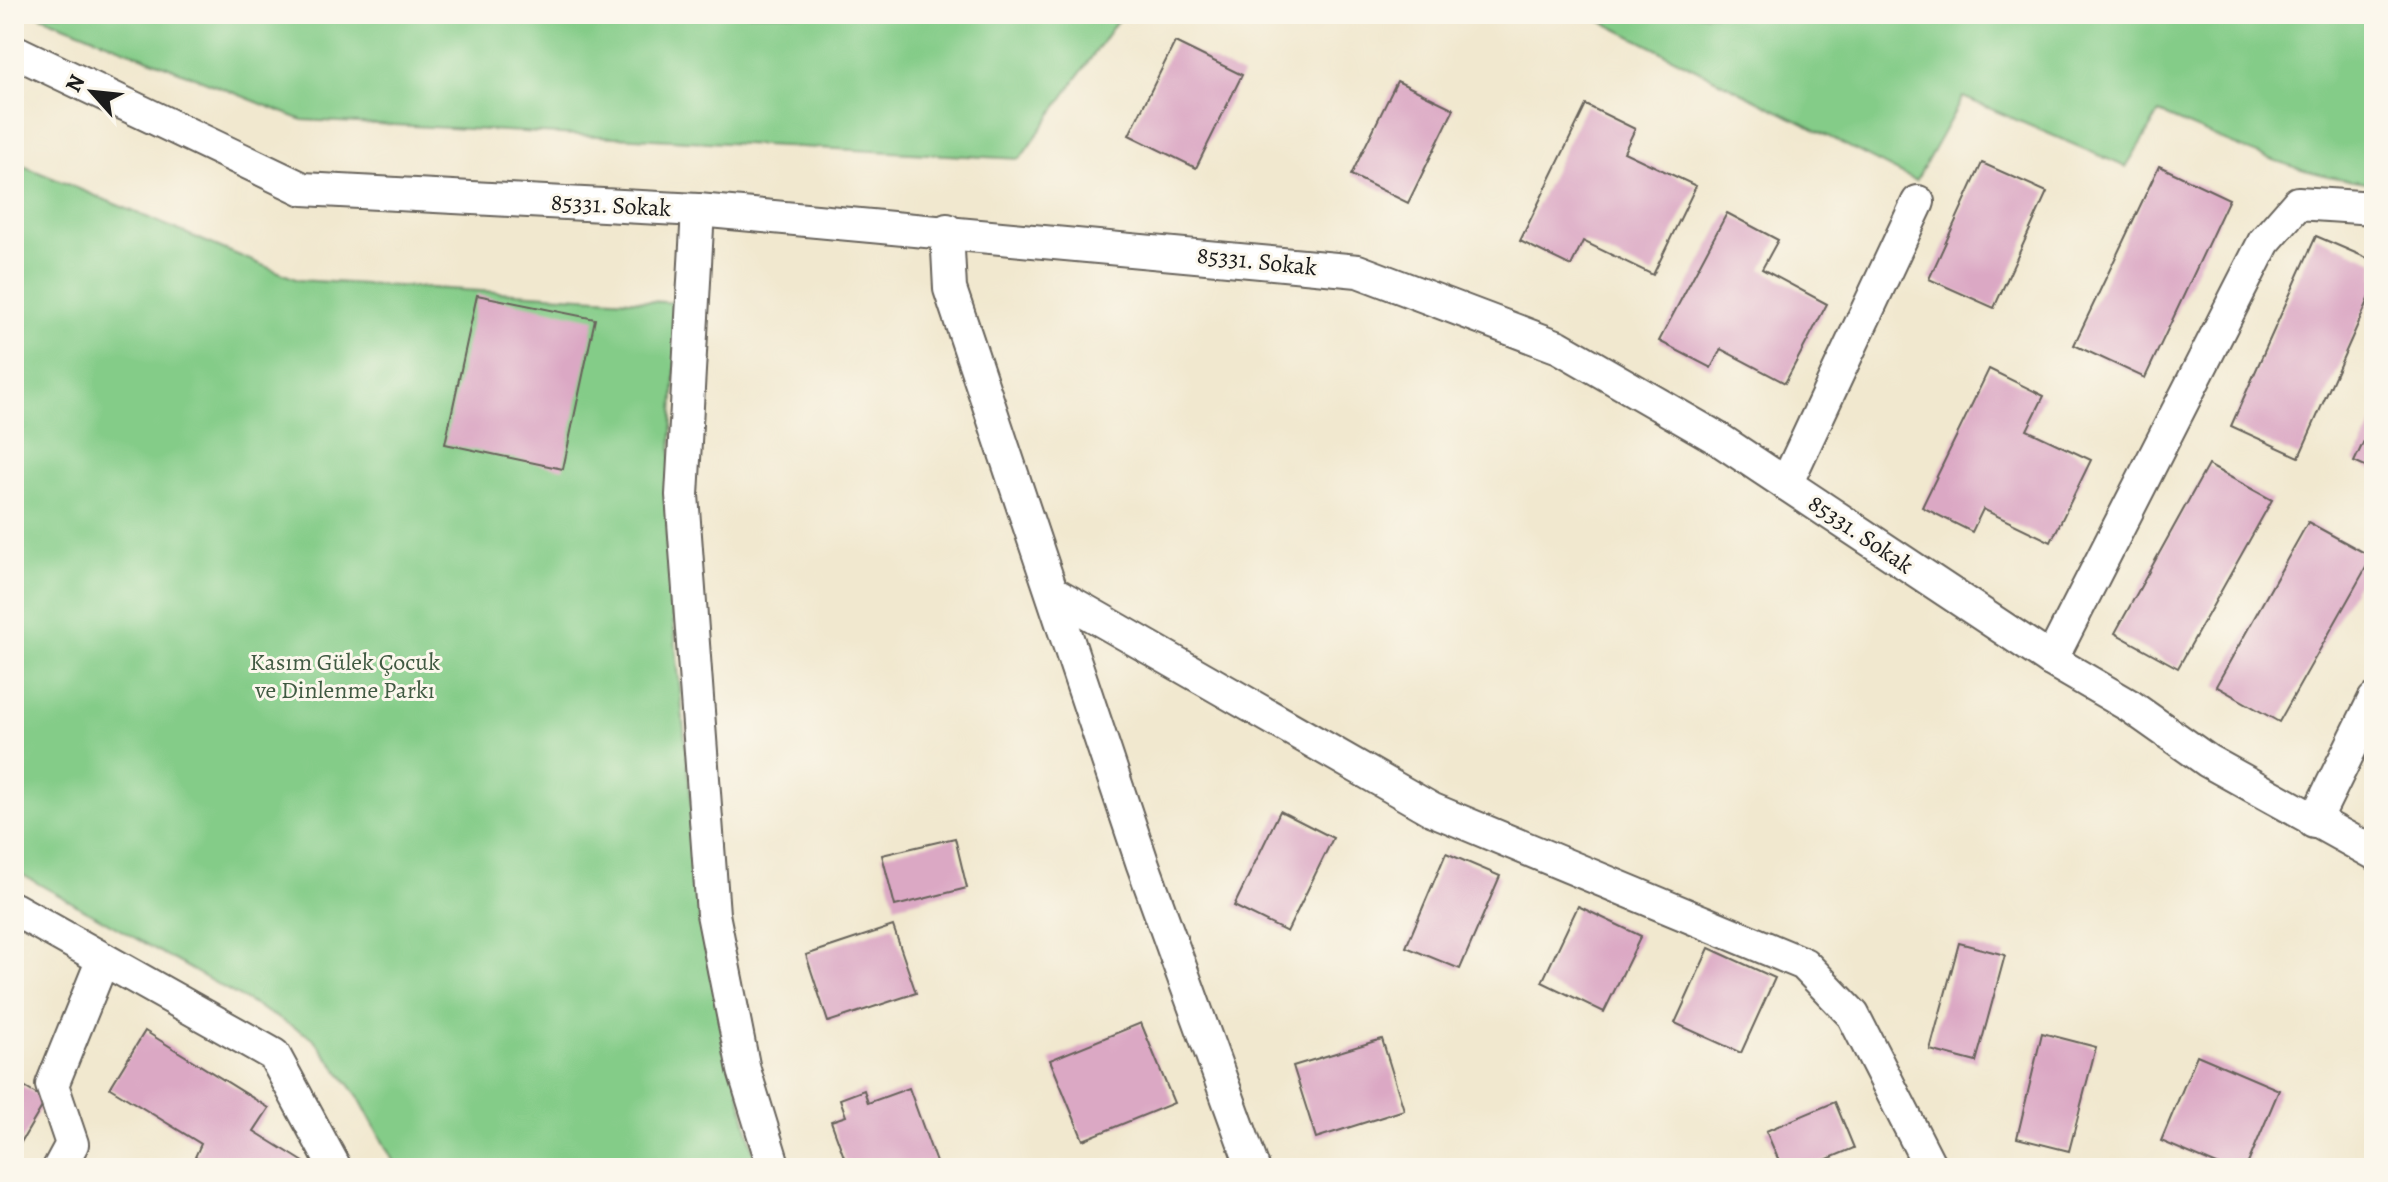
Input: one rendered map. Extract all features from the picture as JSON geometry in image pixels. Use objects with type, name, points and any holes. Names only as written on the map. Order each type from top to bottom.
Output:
[{"type":"street","name":"85331. Sokak","points":[[14,51],[303,189],[698,210],[947,230],[1358,271],[1559,347],[1717,438],[2051,660],[2130,706],[2208,761],[2374,853]]},
{"type":"street","points":[[1786,484],[1918,202]]},
{"type":"street","points":[[2051,660],[2264,242],[2298,203],[2374,208]]},
{"type":"street","points":[[698,210],[682,495],[713,914],[744,1070],[774,1168]]},
{"type":"street","points":[[947,230],[950,289],[1142,862],[1253,1168]]},
{"type":"street","points":[[1054,593],[1431,809],[1804,964],[1853,1015],[1931,1168]]},
{"type":"street","points":[[2314,822],[2374,700]]},
{"type":"street","points":[[14,909],[274,1055],[335,1168]]},
{"type":"street","points":[[59,1168],[72,1144],[52,1085],[103,959]]},
{"type":"green space","points":[[36,14],[1122,14],[1020,159],[302,120]]},
{"type":"green space","points":[[1587,14],[2374,14],[2374,184],[2291,166],[2159,113],[2126,167],[1963,97],[1916,181]]},
{"type":"green space","name":"Kasım Gülek Çocuk ve Dinlenme Parkı","points":[[14,162],[298,280],[679,303],[666,547],[706,952],[757,1168],[397,1168],[358,1096],[313,1038],[14,870]]},
{"type":"building","points":[[1175,42],[1242,75],[1196,168],[1129,135]]},
{"type":"building","points":[[1397,81],[1454,109],[1408,203],[1351,175]]},
{"type":"building","points":[[1586,105],[1635,129],[1624,152],[1696,186],[1653,275],[1583,241],[1571,266],[1520,241]]},
{"type":"building","points":[[1982,163],[2047,192],[1994,308],[1929,279]]},
{"type":"building","points":[[2159,166],[2229,199],[2145,378],[2074,345]]},
{"type":"building","points":[[1727,213],[1778,240],[1762,269],[1827,304],[1785,383],[1721,349],[1711,368],[1659,341]]},
{"type":"building","points":[[2316,236],[2374,261],[2374,288],[2299,457],[2231,426]]},
{"type":"building","points":[[477,295],[595,319],[563,469],[445,444]]},
{"type":"building","points":[[1989,369],[2044,396],[2027,430],[2091,460],[2051,542],[1983,509],[1972,532],[1922,507]]},
{"type":"building","points":[[2374,420],[2374,471],[2354,462]]},
{"type":"building","points":[[2208,465],[2272,500],[2178,668],[2115,633]]},
{"type":"building","points":[[2308,522],[2372,557],[2279,722],[2216,686]]},
{"type":"building","points":[[1280,811],[1333,838],[1287,932],[1234,906]]},
{"type":"building","points":[[955,838],[967,888],[895,906],[882,855]]},
{"type":"building","points":[[1446,853],[1500,876],[1460,969],[1406,947]]},
{"type":"building","points":[[1578,906],[1641,936],[1604,1012],[1542,982]]},
{"type":"building","points":[[893,926],[916,993],[828,1022],[806,955]]},
{"type":"building","points":[[1959,943],[2005,955],[1976,1062],[1930,1050]]},
{"type":"building","points":[[1709,948],[1775,978],[1741,1053],[1675,1023]]},
{"type":"building","points":[[1141,1023],[1174,1103],[1083,1140],[1050,1060]]},
{"type":"building","points":[[145,1031],[269,1108],[254,1131],[307,1164],[305,1168],[216,1168],[195,1157],[201,1144],[110,1088]]},
{"type":"building","points":[[2042,1033],[2096,1047],[2069,1151],[2017,1138]]},
{"type":"building","points":[[1382,1039],[1404,1110],[1316,1138],[1293,1066]]},
{"type":"building","points":[[2197,1055],[2279,1090],[2246,1168],[2224,1168],[2161,1141]]},
{"type":"building","points":[[14,1081],[46,1100],[14,1154]]},
{"type":"building","points":[[909,1088],[938,1168],[848,1168],[831,1121],[846,1116],[840,1099],[864,1090],[868,1103]]},
{"type":"building","points":[[1835,1102],[1854,1148],[1806,1168],[1782,1168],[1766,1131]]}]
